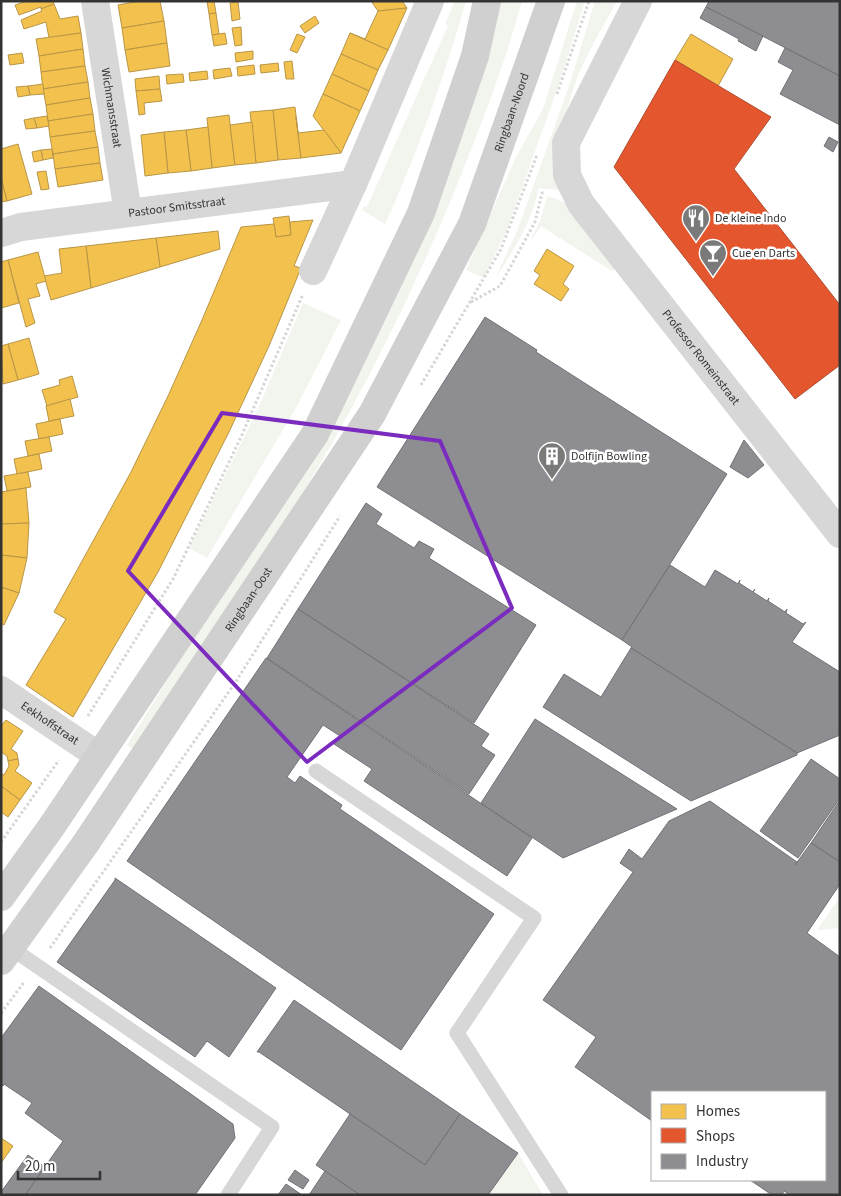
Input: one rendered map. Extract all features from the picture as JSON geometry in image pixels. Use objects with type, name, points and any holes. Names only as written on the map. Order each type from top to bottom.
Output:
[{"type":"main road","points":[[1,897],[52,826],[315,434],[421,213],[476,56],[487,1]]},
{"type":"main road","name":"Ringbaan-Noord","points":[[472,224],[551,1]]},
{"type":"main road","name":"Ringbaan-Oost","points":[[6,955],[86,843],[372,414],[472,224]]},
{"type":"street","name":"Wichmansstraat","points":[[95,1],[128,213]]},
{"type":"street","points":[[314,271],[430,1]]},
{"type":"street","name":"Professor Romeinstraat","points":[[638,1],[566,143],[567,175],[581,204],[840,534]]},
{"type":"street","name":"Pastoor Smitsstraat","points":[[1,233],[21,227],[353,184]]},
{"type":"street","name":"Eekhoffstraat","points":[[1,690],[98,756]]},
{"type":"lane","points":[[316,770],[534,918],[457,1033],[561,1195]]},
{"type":"lane","points":[[6,955],[272,1127],[228,1195]]},
{"type":"path","points":[[469,303],[500,286],[535,222],[542,193],[560,194],[581,204]]},
{"type":"path","points":[[1,842],[73,739],[173,579],[241,438],[314,271]]},
{"type":"highlighted area","points":[[222,413],[440,441],[512,608],[307,762],[128,571]]},
{"type":"shaded area","points":[[455,1],[466,1],[449,58],[430,114],[385,224],[362,210],[364,206],[367,207],[448,26],[445,24]]},
{"type":"shaded area","points":[[495,1],[522,1],[512,37],[481,125],[429,250],[397,320],[319,466],[242,589],[135,751],[127,745],[178,663],[318,426]]},
{"type":"shaded area","points":[[577,1],[585,1],[559,84],[507,230],[484,278],[466,270],[516,157],[543,109]]},
{"type":"shaded area","points":[[595,1],[617,1],[587,57],[569,102],[559,190],[539,188],[526,225],[495,279],[518,229],[569,86]]},
{"type":"shaded area","points":[[547,197],[555,198],[569,205],[620,264],[612,271],[541,226],[529,244],[540,221]]},
{"type":"shaded area","points":[[303,303],[341,320],[297,406],[207,558],[189,548],[258,409]]},
{"type":"shaded area","points":[[840,897],[840,928],[817,930]]},
{"type":"shaded area","points":[[518,1153],[543,1195],[488,1195]]},
{"type":"building: Homes","points":[[27,1],[53,1],[54,4],[19,15],[15,5]]},
{"type":"building: Homes","points":[[140,1],[160,1],[164,21],[122,28],[118,5]]},
{"type":"building: Homes","points":[[207,1],[214,1],[216,13],[209,14]]},
{"type":"building: Homes","points":[[371,1],[402,1],[407,8],[378,11]]},
{"type":"building: Homes","points":[[238,2],[240,19],[232,21],[230,3]]},
{"type":"building: Homes","points":[[54,4],[60,19],[78,16],[81,33],[49,38],[46,22],[24,29],[21,20]]},
{"type":"building: Homes","points":[[407,8],[388,50],[350,33],[365,39],[378,11]]},
{"type":"building: Homes","points":[[216,13],[219,34],[212,35],[209,14]]},
{"type":"building: Homes","points":[[315,16],[319,23],[305,33],[300,26]]},
{"type":"building: Homes","points":[[164,21],[167,43],[125,50],[122,28]]},
{"type":"building: Homes","points":[[241,27],[242,45],[235,46],[232,28]]},
{"type":"building: Homes","points":[[81,33],[83,49],[39,56],[36,39]]},
{"type":"building: Homes","points":[[225,33],[227,44],[214,46],[212,35]]},
{"type":"building: Homes","points":[[350,33],[388,50],[378,70],[341,54]]},
{"type":"building: Homes","points":[[297,34],[305,37],[297,53],[290,50]]},
{"type":"building: Homes","points":[[691,34],[733,59],[718,86],[675,60]]},
{"type":"building: Homes","points":[[167,43],[170,66],[129,72],[125,50]]},
{"type":"building: Homes","points":[[83,49],[85,66],[41,72],[39,56]]},
{"type":"building: Homes","points":[[253,51],[253,59],[236,62],[235,53]]},
{"type":"building: Homes","points":[[22,53],[24,63],[10,65],[8,55]]},
{"type":"building: Homes","points":[[341,54],[378,70],[369,91],[332,74]]},
{"type":"building: Homes","points":[[292,61],[294,79],[286,79],[284,62]]},
{"type":"building: Homes","points":[[278,63],[279,71],[261,73],[260,65]]},
{"type":"building: Homes","points":[[254,65],[255,74],[238,76],[237,67]]},
{"type":"building: Homes","points":[[85,66],[88,82],[43,89],[41,72]]},
{"type":"building: Homes","points":[[230,68],[232,76],[214,79],[213,70]]},
{"type":"building: Homes","points":[[207,71],[208,79],[190,81],[189,73]]},
{"type":"building: Homes","points":[[183,74],[184,82],[167,84],[166,75]]},
{"type":"building: Homes","points":[[332,74],[369,91],[360,111],[323,94]]},
{"type":"building: Homes","points":[[159,76],[160,89],[136,91],[135,79]]},
{"type":"building: Homes","points":[[88,82],[90,98],[46,105],[43,89]]},
{"type":"building: Homes","points":[[43,84],[44,94],[30,95],[28,86]]},
{"type":"building: Homes","points":[[28,86],[30,95],[18,97],[16,87]]},
{"type":"building: Homes","points":[[160,89],[162,101],[144,103],[145,114],[139,115],[136,91]]},
{"type":"building: Homes","points":[[323,94],[360,111],[341,153],[313,116]]},
{"type":"building: Homes","points":[[90,98],[93,114],[48,121],[46,105]]},
{"type":"building: Homes","points":[[295,107],[301,158],[278,160],[273,110]]},
{"type":"building: Homes","points":[[273,110],[278,160],[256,163],[250,112]]},
{"type":"building: Homes","points":[[93,114],[95,131],[50,137],[48,121]]},
{"type":"building: Homes","points":[[229,115],[235,165],[212,168],[207,118]]},
{"type":"building: Homes","points":[[47,116],[49,126],[37,128],[34,118]]},
{"type":"building: Homes","points":[[296,117],[298,133],[324,130],[341,153],[301,158]]},
{"type":"building: Homes","points":[[34,118],[37,128],[26,129],[24,120]]},
{"type":"building: Homes","points":[[252,122],[256,163],[235,165],[230,125]]},
{"type":"building: Homes","points":[[208,127],[212,168],[191,171],[186,130]]},
{"type":"building: Homes","points":[[186,130],[191,171],[168,173],[164,132]]},
{"type":"building: Homes","points":[[95,131],[98,147],[53,154],[50,137]]},
{"type":"building: Homes","points":[[164,132],[168,173],[145,176],[141,135]]},
{"type":"building: Homes","points":[[18,144],[32,194],[7,201],[1,178],[1,149]]},
{"type":"building: Homes","points":[[98,147],[100,163],[55,169],[53,154]]},
{"type":"building: Homes","points":[[52,149],[53,158],[43,160],[41,150]]},
{"type":"building: Homes","points":[[41,150],[43,160],[34,162],[32,152]]},
{"type":"building: Homes","points":[[100,163],[103,180],[58,187],[55,169]]},
{"type":"building: Homes","points":[[46,171],[49,189],[41,190],[37,172]]},
{"type":"building: Homes","points":[[1,178],[7,201],[1,202]]},
{"type":"building: Homes","points":[[289,216],[291,235],[276,237],[273,218]]},
{"type":"building: Homes","points":[[313,220],[294,266],[301,268],[269,346],[229,432],[158,572],[73,717],[26,685],[66,619],[54,612],[131,472],[168,396],[241,227],[274,224],[276,237],[291,235],[290,222]]},
{"type":"building: Homes","points":[[218,231],[220,249],[160,267],[156,238]]},
{"type":"building: Homes","points":[[156,238],[160,267],[91,288],[86,246]]},
{"type":"building: Homes","points":[[86,246],[91,288],[51,300],[44,276],[62,273],[59,249]]},
{"type":"building: Homes","points":[[547,249],[574,266],[563,284],[569,289],[561,301],[534,284],[540,275],[534,271]]},
{"type":"building: Homes","points":[[38,252],[46,281],[36,284],[40,296],[28,299],[35,323],[26,327],[8,260]]},
{"type":"building: Homes","points":[[8,260],[19,303],[1,308],[1,262]]},
{"type":"building: Homes","points":[[29,338],[39,374],[18,380],[8,344]]},
{"type":"building: Homes","points":[[8,344],[18,380],[3,384],[1,346]]},
{"type":"building: Homes","points":[[72,376],[78,397],[47,406],[42,390],[60,385],[59,380]]},
{"type":"building: Homes","points":[[70,399],[74,416],[49,421],[46,406]]},
{"type":"building: Homes","points":[[60,419],[63,434],[39,439],[36,424]]},
{"type":"building: Homes","points":[[49,437],[52,451],[28,456],[25,441]]},
{"type":"building: Homes","points":[[39,454],[42,469],[17,474],[14,459]]},
{"type":"building: Homes","points":[[28,472],[31,487],[7,491],[4,476]]},
{"type":"building: Homes","points":[[26,488],[29,523],[1,524],[1,492]]},
{"type":"building: Homes","points":[[29,523],[27,558],[1,555],[1,524]]},
{"type":"building: Homes","points":[[1,555],[27,558],[19,593],[1,587]]},
{"type":"building: Homes","points":[[1,587],[19,593],[4,625],[1,623]]},
{"type":"building: Homes","points":[[6,720],[23,731],[11,749],[17,753],[18,759],[8,761],[7,756],[1,752],[1,726]]},
{"type":"building: Homes","points":[[18,759],[19,765],[15,771],[32,783],[20,800],[1,786],[1,774],[4,775],[9,766],[8,761]]},
{"type":"building: Homes","points":[[1,786],[20,800],[8,817],[1,812]]},
{"type":"building: Homes","points":[[1,1138],[13,1146],[1,1163]]},
{"type":"building: Shops","points":[[675,60],[771,117],[734,169],[840,305],[840,365],[795,399],[614,167]]},
{"type":"building: Industry","points":[[709,1],[840,1],[840,76],[706,7]]},
{"type":"building: Industry","points":[[706,7],[763,36],[756,51],[738,41],[739,39],[700,18]]},
{"type":"building: Industry","points":[[785,48],[840,76],[840,125],[780,94],[793,70],[778,62]]},
{"type":"building: Industry","points":[[829,137],[838,142],[833,152],[824,146]]},
{"type":"building: Industry","name":"Dolfijn Bowling","points":[[485,317],[537,350],[536,352],[727,474],[622,640],[377,487]]},
{"type":"building: Industry","points":[[744,440],[764,465],[748,478],[730,467]]},
{"type":"building: Industry","points":[[366,503],[382,514],[376,524],[414,548],[419,541],[434,549],[429,558],[536,625],[474,723],[298,609]]},
{"type":"building: Industry","points":[[670,565],[705,587],[715,570],[738,584],[740,580],[739,583],[767,601],[769,598],[768,601],[785,612],[787,609],[786,613],[803,624],[806,622],[792,642],[840,672],[840,735],[797,753],[631,648],[622,640]]},
{"type":"building: Industry","points":[[298,609],[489,734],[481,746],[495,755],[469,794],[267,658]]},
{"type":"building: Industry","points":[[631,648],[797,753],[797,755],[691,801],[543,707],[564,674],[601,697]]},
{"type":"building: Industry","points":[[266,658],[532,838],[507,876],[364,781],[372,769],[334,744],[340,736],[323,725],[287,777],[295,783],[300,776],[342,805],[340,809],[494,914],[401,1050],[127,861]]},
{"type":"building: Industry","points":[[535,719],[677,809],[563,858],[481,803]]},
{"type":"building: Industry","points":[[811,759],[840,779],[840,798],[798,858],[760,831]]},
{"type":"building: Industry","points":[[840,800],[840,862],[811,843]]},
{"type":"building: Industry","points":[[710,801],[797,862],[795,865],[811,843],[840,862],[840,884],[807,933],[840,957],[840,1195],[790,1195],[784,1191],[782,1195],[772,1195],[751,1181],[826,1181],[826,1091],[651,1091],[651,1120],[575,1067],[596,1037],[543,1000],[633,872],[620,863],[629,849],[642,859],[669,821]]},
{"type":"building: Industry","points":[[115,878],[276,988],[229,1057],[207,1041],[195,1057],[57,962]]},
{"type":"building: Industry","points":[[39,986],[233,1124],[235,1138],[195,1195],[25,1195],[63,1141],[25,1113],[32,1103],[4,1084],[3,1086],[1,1084],[1,1038]]},
{"type":"building: Industry","points":[[294,1000],[460,1114],[425,1165],[257,1052]]},
{"type":"building: Industry","points":[[350,1114],[425,1165],[460,1114],[518,1153],[488,1195],[360,1195],[316,1165]]},
{"type":"building: Industry","points":[[28,1155],[45,1167],[25,1195],[1,1195],[1,1192]]},
{"type":"building: Industry","points":[[295,1170],[309,1180],[303,1189],[288,1180]]},
{"type":"building: Industry","points":[[325,1171],[360,1195],[309,1195]]},
{"type":"building: Industry","points":[[286,1184],[302,1195],[278,1195]]},
{"type":"place","name":"De kleine Indo","points":[[696,242]]},
{"type":"place","name":"Cue en Darts","points":[[713,277]]},
{"type":"place","name":"Dolfijn Bowling","points":[[552,480]]}]
